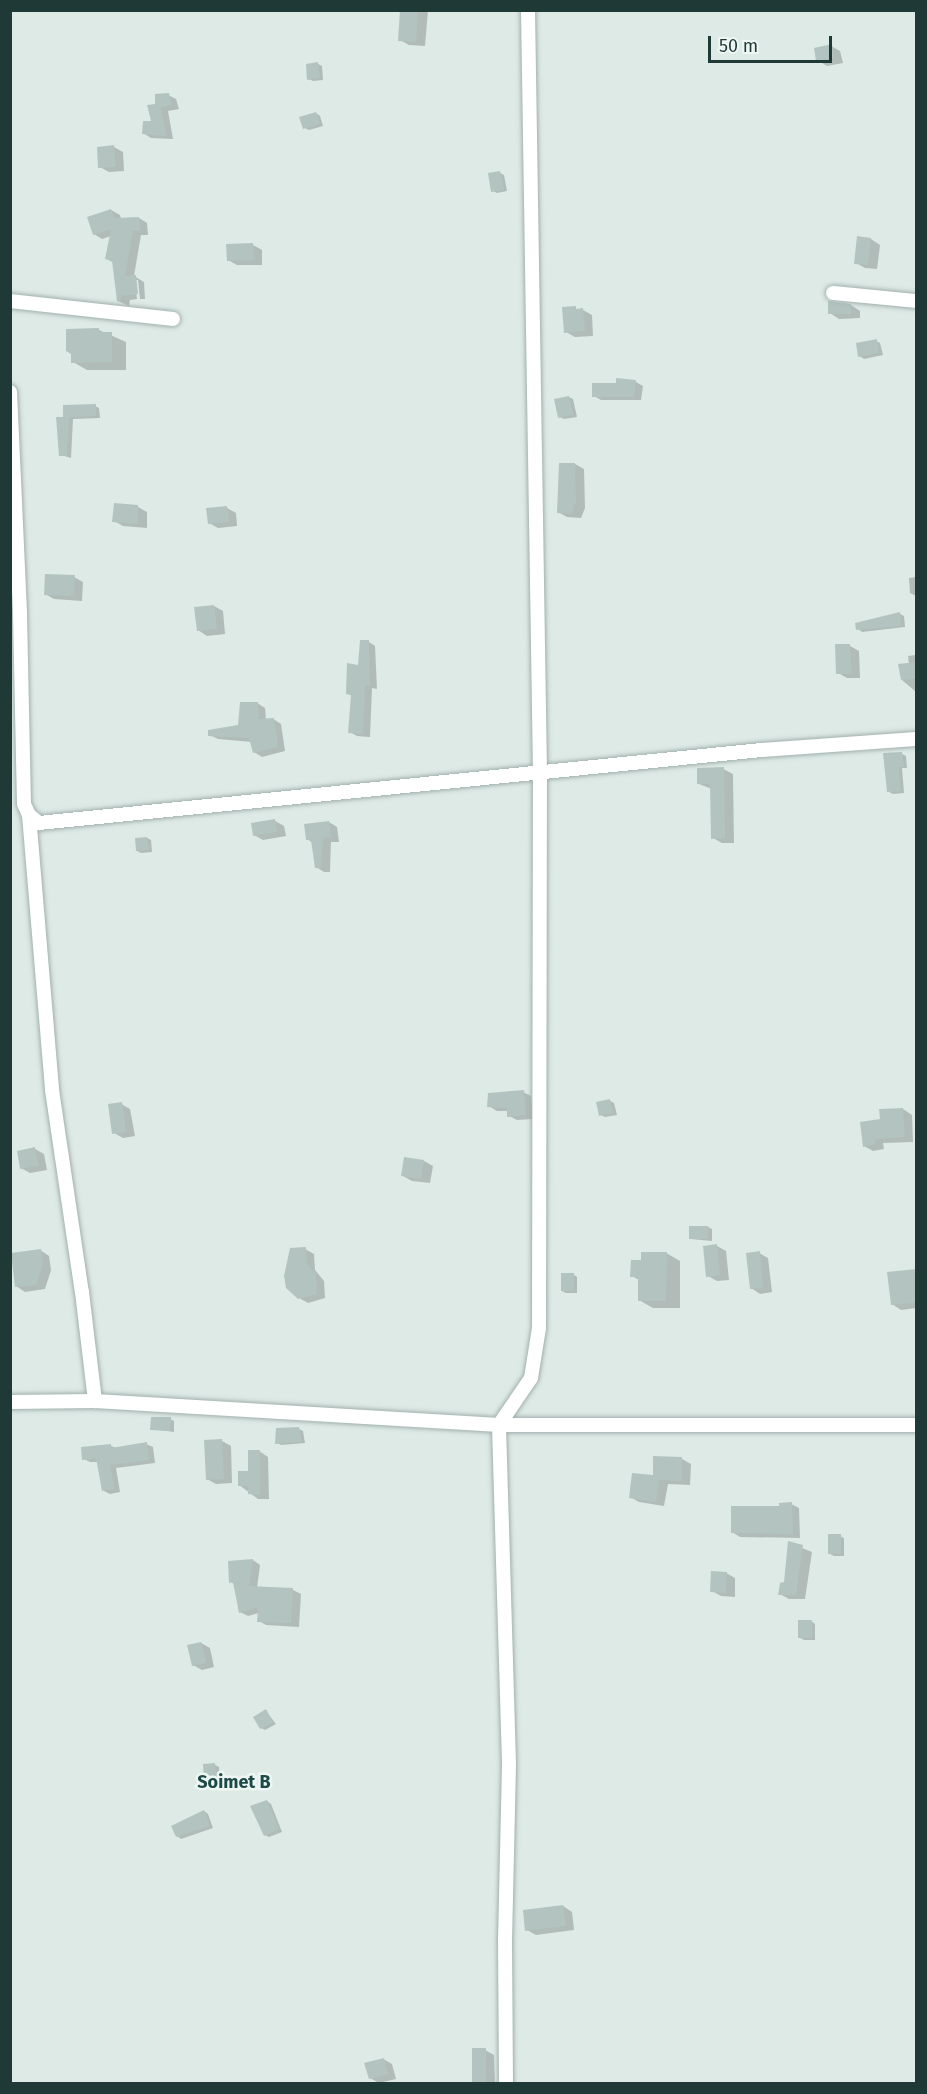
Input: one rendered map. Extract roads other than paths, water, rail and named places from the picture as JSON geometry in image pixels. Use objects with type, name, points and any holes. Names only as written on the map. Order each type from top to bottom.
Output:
[{"type":"street","points":[[506,2084],[505,1941],[509,1762],[499,1425],[531,1378],[539,1328],[540,773],[528,10]]},
{"type":"street","points":[[833,293],[916,301]]},
{"type":"street","points":[[10,301],[173,319]]},
{"type":"street","points":[[10,392],[21,614],[24,804],[29,815],[52,1090],[82,1292],[95,1401]]},
{"type":"street","points":[[29,815],[39,823],[762,750],[916,739]]},
{"type":"street","points":[[10,1402],[95,1401],[499,1425],[916,1425]]},
{"type":"district","name":"Soimet B","points":[[234,1782]]}]
